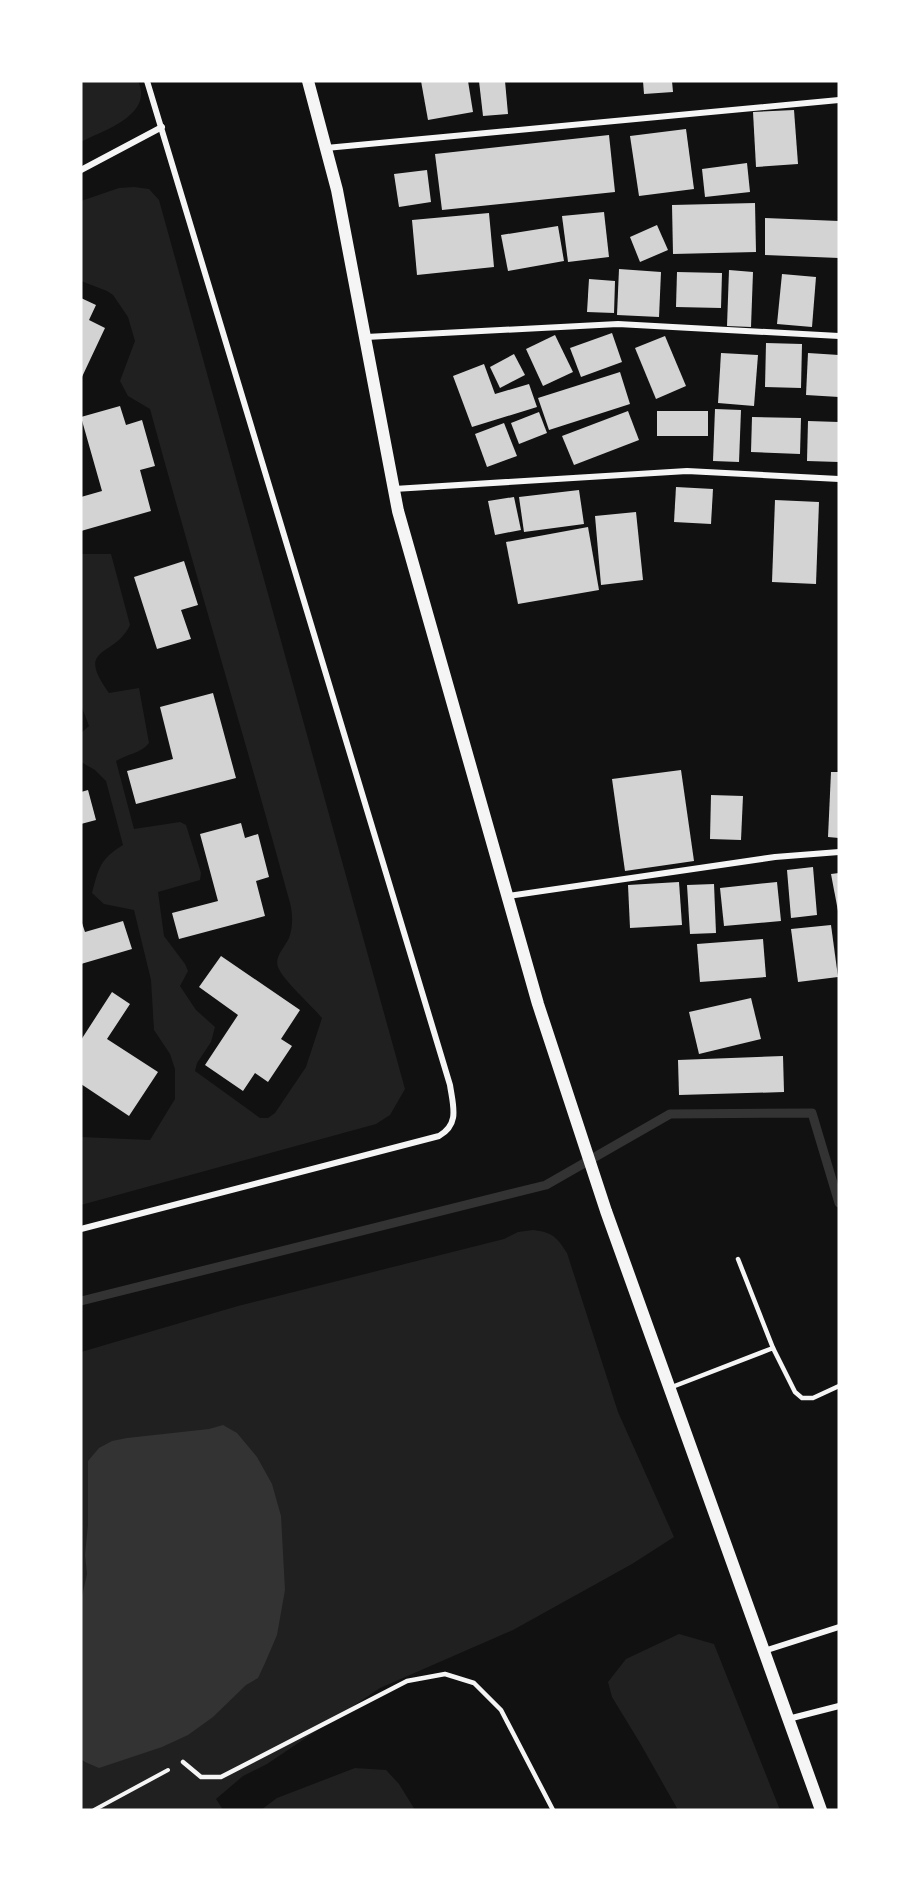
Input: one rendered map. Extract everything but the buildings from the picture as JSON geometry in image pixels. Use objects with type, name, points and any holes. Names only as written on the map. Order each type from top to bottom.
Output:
[{"type":"main road","points":[[308,81],[337,190],[398,511],[538,1004],[606,1210],[821,1810]]},
{"type":"street","points":[[81,1229],[439,1136],[453,1124],[447,1074],[147,81]]},
{"type":"street","points":[[326,148],[839,100]]},
{"type":"street","points":[[81,170],[162,127]]},
{"type":"street","points":[[365,337],[618,324],[839,336]]},
{"type":"street","points":[[394,489],[687,471],[839,479]]},
{"type":"street","points":[[507,896],[775,857],[839,852]]},
{"type":"street","points":[[764,1652],[839,1627]]},
{"type":"street","points":[[788,1719],[839,1706]]},
{"type":"lane","points":[[738,1259],[773,1348],[795,1392],[802,1398],[813,1398],[839,1386]]},
{"type":"lane","points":[[669,1388],[773,1348]]},
{"type":"lane","points":[[183,1762],[201,1778],[221,1778],[406,1681],[445,1674],[474,1683],[501,1710],[553,1810]]},
{"type":"path","points":[[94,1810],[183,1762]]},
{"type":"shaded area","points":[[81,81],[138,81],[141,93],[139,103],[124,120],[81,142]]},
{"type":"shaded area","points":[[119,188],[149,189],[159,200],[405,1089],[390,1115],[376,1124],[81,1205],[81,1137],[150,1140],[175,1099],[175,1069],[170,1054],[154,1030],[151,980],[134,910],[104,904],[92,893],[104,860],[123,845],[106,781],[95,770],[81,762],[81,733],[89,726],[81,705],[81,554],[111,554],[130,625],[115,643],[96,659],[95,667],[109,693],[139,688],[149,743],[142,749],[116,761],[134,829],[180,822],[186,825],[201,873],[200,880],[158,892],[164,936],[188,971],[180,986],[196,1010],[215,1027],[211,1042],[197,1063],[195,1071],[260,1118],[268,1118],[275,1113],[306,1067],[322,1018],[291,985],[278,967],[279,956],[289,938],[291,929],[291,907],[150,409],[128,396],[120,381],[135,341],[128,317],[113,295],[81,281],[81,201]]},
{"type":"shaded area","points":[[533,1230],[553,1236],[567,1253],[618,1412],[674,1537],[632,1564],[513,1630],[380,1688],[267,1764],[243,1776],[216,1799],[223,1810],[81,1810],[81,1352],[238,1306],[504,1239],[518,1232]]},
{"type":"shaded area","points":[[223,1425],[237,1433],[257,1457],[272,1484],[281,1516],[285,1590],[277,1635],[258,1678],[246,1685],[213,1717],[188,1735],[162,1747],[99,1768],[81,1759],[81,1601],[87,1574],[85,1555],[88,1525],[88,1461],[99,1448],[112,1441],[209,1429]]},
{"type":"shaded area","points":[[679,1634],[714,1644],[780,1810],[678,1810],[612,1697],[608,1682],[626,1659]]},
{"type":"shaded area","points":[[355,1768],[386,1770],[399,1784],[415,1810],[261,1810],[277,1798]]},
{"type":"waterway","points":[[81,1301],[546,1185],[670,1114],[812,1113],[839,1203]]}]
